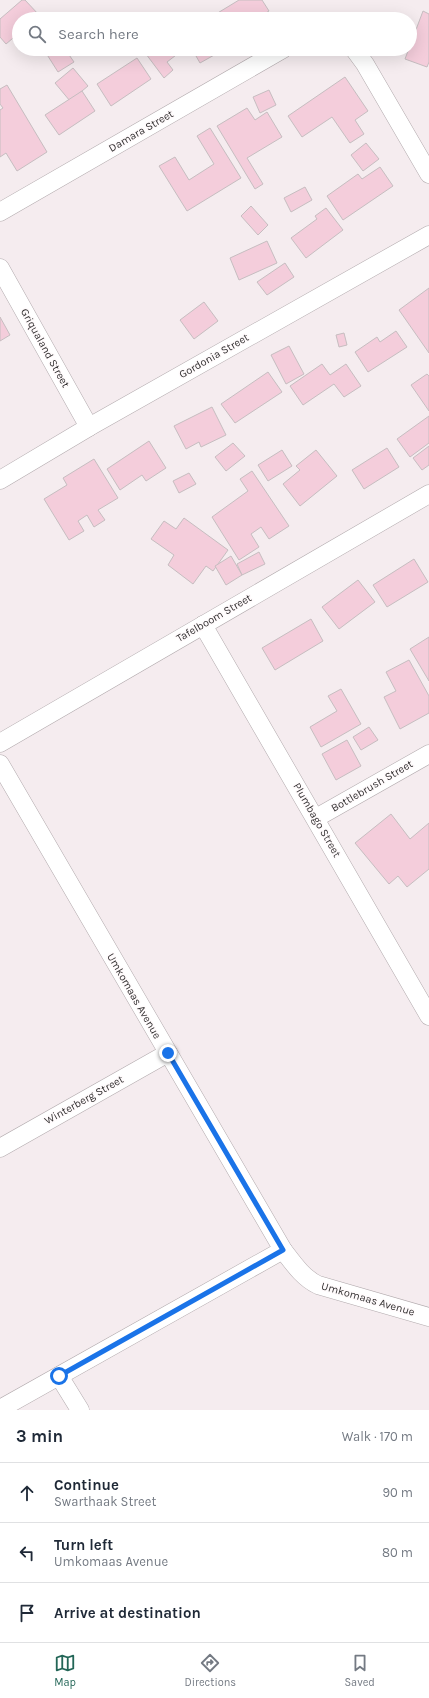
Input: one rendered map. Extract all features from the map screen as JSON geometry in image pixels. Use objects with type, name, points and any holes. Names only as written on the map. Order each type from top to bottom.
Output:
[{"type":"street","name":"Damara Street","points":[[0,212],[271,56]]},
{"type":"street","points":[[359,56],[429,174]]},
{"type":"street","name":"Gordonia Street","points":[[0,480],[89,427],[429,234]]},
{"type":"street","name":"Griqualand Street","points":[[0,268],[89,427]]},
{"type":"street","name":"Tafelboom Street","points":[[0,743],[429,494]]},
{"type":"street","name":"Plumbago Street","points":[[203,625],[316,818],[429,1016]]},
{"type":"street","name":"Bottlebrush Street","points":[[316,818],[429,754]]},
{"type":"street","name":"Umkomaas Avenue","points":[[0,764],[283,1250],[300,1272],[318,1285],[429,1316]]},
{"type":"street","name":"Winterberg Street","points":[[0,1148],[168,1053]]},
{"type":"street","points":[[0,1409],[283,1250]]},
{"type":"street","points":[[59,1376],[80,1410]]},
{"type":"building","points":[[22,0],[25,0],[36,12],[12,12],[12,39],[6,44],[0,37],[0,19]]},
{"type":"building","points":[[239,0],[262,0],[269,11],[267,12],[219,12]]},
{"type":"building","points":[[423,11],[429,14],[429,62],[427,67],[405,59],[406,56],[417,56],[417,27]]},
{"type":"building","points":[[48,56],[70,56],[74,62],[58,72]]},
{"type":"building","points":[[148,56],[175,56],[167,62],[173,70],[164,78]]},
{"type":"building","points":[[196,56],[212,56],[200,63]]},
{"type":"building","points":[[137,58],[151,79],[111,106],[97,84]]},
{"type":"building","points":[[73,68],[88,86],[70,101],[55,83]]},
{"type":"building","points":[[345,77],[368,111],[355,120],[364,134],[350,143],[332,117],[302,137],[288,116]]},
{"type":"building","points":[[7,85],[47,152],[17,171],[6,153],[0,157],[0,110],[3,108],[0,104],[0,89]]},
{"type":"building","points":[[269,90],[276,105],[260,113],[253,97]]},
{"type":"building","points":[[82,91],[95,111],[59,135],[45,115]]},
{"type":"building","points":[[247,108],[255,120],[267,112],[282,137],[247,158],[263,184],[255,189],[217,126]]},
{"type":"building","points":[[210,128],[241,178],[187,211],[159,166],[175,157],[189,180],[214,164],[197,136]]},
{"type":"building","points":[[366,143],[379,159],[363,171],[351,155]]},
{"type":"building","points":[[380,167],[393,186],[343,220],[327,196],[358,174],[362,179]]},
{"type":"building","points":[[305,187],[312,200],[291,212],[284,198]]},
{"type":"building","points":[[251,206],[268,225],[258,235],[241,216]]},
{"type":"building","points":[[326,208],[343,230],[306,258],[291,238],[317,219],[315,216]]},
{"type":"building","points":[[267,241],[277,263],[239,280],[230,258]]},
{"type":"building","points":[[285,263],[294,277],[267,295],[257,282]]},
{"type":"building","points":[[429,288],[429,353],[399,310]]},
{"type":"building","points":[[204,302],[218,321],[194,339],[180,320]]},
{"type":"building","points":[[0,317],[10,335],[0,341]]},
{"type":"building","points":[[396,331],[407,347],[368,372],[355,352],[377,337],[380,342]]},
{"type":"building","points":[[344,333],[347,345],[339,347],[336,335]]},
{"type":"building","points":[[289,346],[304,374],[286,384],[271,355]]},
{"type":"building","points":[[322,364],[330,375],[346,364],[361,386],[344,397],[334,384],[303,405],[290,386]]},
{"type":"building","points":[[268,372],[282,392],[235,423],[221,404]]},
{"type":"building","points":[[427,374],[429,376],[429,411],[411,385]]},
{"type":"building","points":[[212,407],[226,435],[201,447],[199,442],[186,449],[174,426]]},
{"type":"building","points":[[429,416],[429,443],[410,457],[397,439]]},
{"type":"building","points":[[149,441],[166,468],[146,481],[142,475],[120,490],[107,469]]},
{"type":"building","points":[[233,443],[245,456],[226,471],[215,457]]},
{"type":"building","points":[[429,446],[429,465],[422,470],[413,458]]},
{"type":"building","points":[[387,448],[399,467],[364,489],[352,470]]},
{"type":"building","points":[[282,450],[292,466],[268,481],[258,465]]},
{"type":"building","points":[[316,450],[337,476],[300,506],[283,484],[300,470],[296,466]]},
{"type":"building","points":[[94,459],[118,498],[98,510],[105,520],[94,527],[87,515],[78,521],[84,531],[69,540],[44,499],[67,485],[63,478]]},
{"type":"building","points":[[252,471],[289,526],[269,539],[261,527],[251,534],[259,547],[239,560],[212,517],[248,491],[240,479]]},
{"type":"building","points":[[189,473],[196,484],[179,493],[173,481]]},
{"type":"building","points":[[184,518],[228,550],[213,571],[206,566],[193,584],[168,565],[174,555],[151,539],[164,521],[176,529]]},
{"type":"building","points":[[259,552],[265,564],[242,575],[237,564]]},
{"type":"building","points":[[231,556],[242,575],[226,585],[215,566]]},
{"type":"building","points":[[414,559],[428,582],[387,607],[373,585]]},
{"type":"building","points":[[358,580],[375,602],[339,629],[322,607]]},
{"type":"building","points":[[311,619],[323,641],[275,670],[262,648]]},
{"type":"building","points":[[429,637],[429,681],[410,649]]},
{"type":"building","points":[[409,660],[429,696],[429,713],[400,729],[384,697],[396,691],[386,672]]},
{"type":"building","points":[[341,689],[361,724],[321,747],[310,727],[337,711],[328,696]]},
{"type":"building","points":[[369,727],[378,740],[361,750],[353,737]]},
{"type":"building","points":[[347,740],[361,766],[336,780],[322,754]]},
{"type":"building","points":[[391,814],[410,839],[429,823],[429,869],[407,887],[398,876],[389,884],[355,843]]},
{"type":"route","points":[[59,1376],[283,1250],[168,1053]]}]
